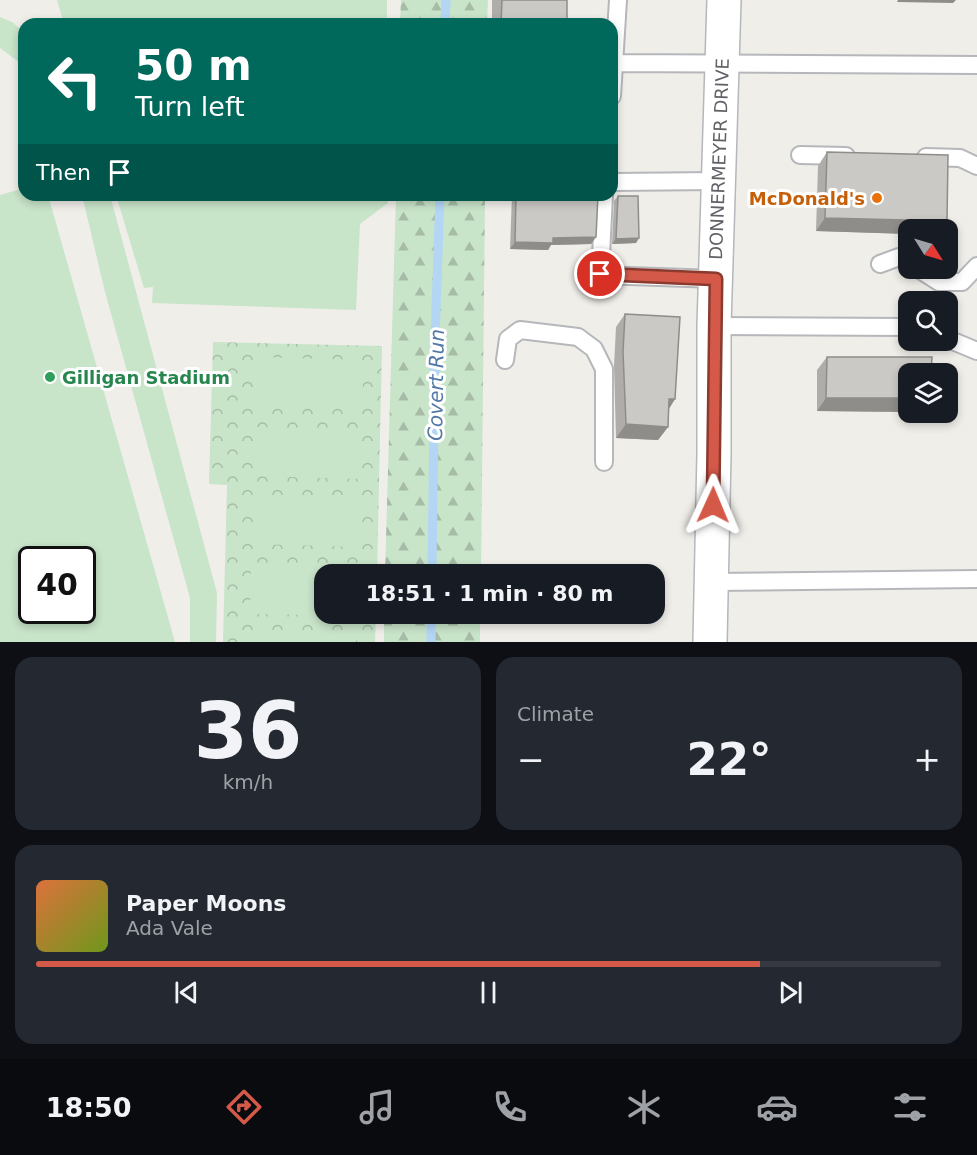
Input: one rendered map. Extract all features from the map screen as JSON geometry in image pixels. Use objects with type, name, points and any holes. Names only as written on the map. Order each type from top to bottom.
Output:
[{"type":"street","name":"DONNERMEYER DRIVE","points":[[710,642],[714,326],[724,0]]},
{"type":"lane","points":[[617,18],[618,0]]},
{"type":"lane","points":[[618,63],[977,65]]},
{"type":"lane","points":[[800,155],[857,156]]},
{"type":"lane","points":[[914,157],[960,158],[977,166]]},
{"type":"lane","points":[[618,182],[718,181]]},
{"type":"lane","points":[[604,201],[600,274],[716,279]]},
{"type":"lane","points":[[880,264],[898,257]]},
{"type":"lane","points":[[934,279],[939,282],[962,282],[977,266]]},
{"type":"lane","points":[[714,326],[898,327]]},
{"type":"lane","points":[[505,360],[508,339],[520,330],[579,337],[594,349],[604,369],[604,462]]},
{"type":"lane","points":[[958,343],[977,351]]},
{"type":"lane","points":[[712,582],[977,579]]},
{"type":"green space","points":[[57,0],[387,0],[387,18],[62,18]]},
{"type":"green space","points":[[401,0],[488,0],[487,18],[400,18]]},
{"type":"green space","points":[[0,17],[18,27],[18,62],[0,48]]},
{"type":"green space","name":"Gilligan Stadium","points":[[18,190],[18,201],[50,201],[175,642],[0,642],[0,195]]},
{"type":"green space","points":[[83,201],[112,201],[217,593],[216,642],[190,642],[190,598],[105,292]]},
{"type":"green space","points":[[118,201],[388,201],[360,224],[356,310],[152,303],[153,287],[144,288]]},
{"type":"green space","points":[[396,201],[485,201],[481,564],[385,564]]},
{"type":"green space","points":[[213,342],[382,346],[377,564],[314,564],[314,624],[376,624],[375,642],[223,642],[227,485],[209,484]]},
{"type":"green space","points":[[257,357],[364,360],[362,409],[256,406]]},
{"type":"green space","points":[[255,427],[362,430],[360,479],[253,476]]},
{"type":"green space","points":[[254,495],[360,498],[359,547],[252,544]]},
{"type":"green space","points":[[251,564],[314,566],[314,615],[250,614]]},
{"type":"green space","points":[[384,624],[480,624],[480,642],[384,642]]},
{"type":"green space","points":[[249,634],[356,636],[356,642],[249,642]]},
{"type":"building","points":[[502,0],[567,0],[567,18],[501,18]]},
{"type":"building","name":"McDonald's","points":[[827,152],[948,155],[947,219],[825,218]]},
{"type":"building","points":[[618,196],[638,196],[639,238],[616,239]]},
{"type":"building","points":[[516,201],[598,201],[596,237],[553,238],[553,243],[515,242]]},
{"type":"building","points":[[625,314],[680,317],[675,399],[669,399],[668,427],[626,424],[623,352]]},
{"type":"building","points":[[827,357],[932,357],[932,363],[898,363],[898,398],[826,398]]},
{"type":"waterway","name":"Covert Run","points":[[445,18],[446,0]]},
{"type":"waterway","name":"Covert Run","points":[[432,564],[435,339],[440,201]]},
{"type":"waterway","name":"Covert Run","points":[[431,624],[431,642]]},
{"type":"place","name":"McDonald's","points":[[877,198]]},
{"type":"place","name":"Gilligan Stadium","points":[[50,377]]},
{"type":"route","points":[[600,274],[716,279],[713,505]]}]
